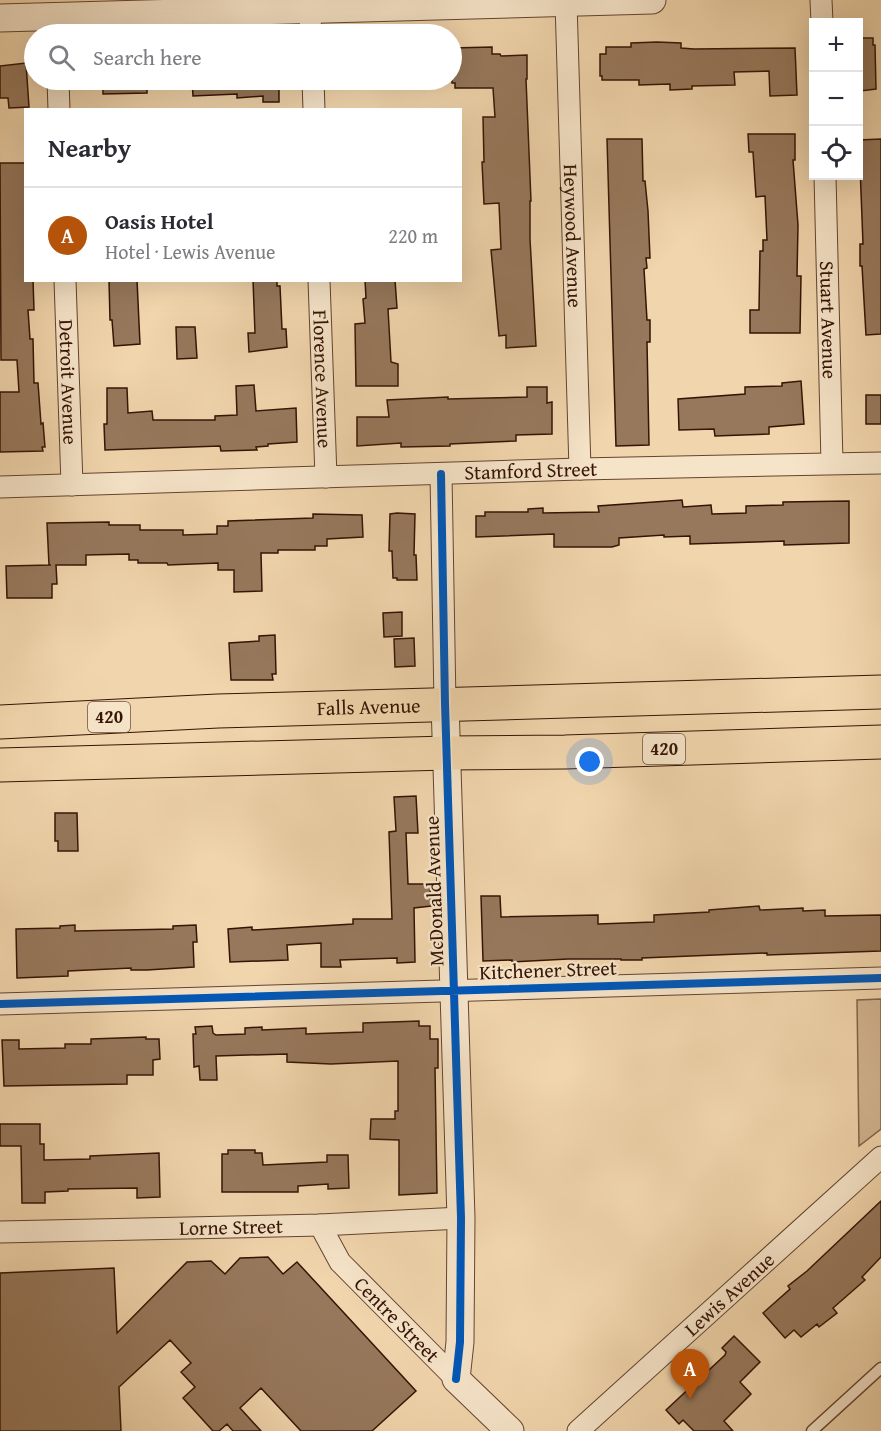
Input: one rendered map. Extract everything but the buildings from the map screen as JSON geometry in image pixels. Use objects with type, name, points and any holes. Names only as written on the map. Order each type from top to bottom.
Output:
[{"type":"highway","name":"Falls Avenue","points":[[0,722],[207,712],[881,692]]},
{"type":"highway","name":"420","points":[[0,765],[881,742]]},
{"type":"street","points":[[80,24],[652,0]]},
{"type":"street","points":[[821,0],[822,18]]},
{"type":"street","name":"Heywood Avenue","points":[[566,2],[580,469]]},
{"type":"street","points":[[0,18],[49,24]]},
{"type":"street","points":[[58,90],[59,108]]},
{"type":"street","points":[[313,90],[314,108]]},
{"type":"street","name":"Stuart Avenue","points":[[825,180],[832,463]]},
{"type":"street","name":"Detroit Avenue","points":[[65,282],[72,485]]},
{"type":"street","name":"Florence Avenue","points":[[319,282],[326,477]]},
{"type":"street","name":"Stamford Street","points":[[0,487],[580,469],[881,463]]},
{"type":"street","name":"McDonald Avenue","points":[[441,474],[445,704],[461,1218],[460,1342],[456,1379]]},
{"type":"street","name":"Kitchener Street","points":[[0,1004],[881,978]]},
{"type":"street","name":"Lewis Avenue","points":[[578,1431],[881,1157]]},
{"type":"street","name":"Lorne Street","points":[[0,1232],[461,1218]]},
{"type":"street","name":"Centre Street","points":[[320,1224],[340,1262],[510,1431]]},
{"type":"lane","points":[[812,1431],[881,1368]]},
{"type":"shaded area","points":[[881,999],[881,1129],[859,1146],[857,1000]]},
{"type":"cycle path","points":[[441,474],[445,703],[461,1218],[460,1342],[456,1379]]},
{"type":"cycle path","points":[[0,1004],[881,978]]},
{"type":"place","name":"Oasis Hotel","points":[[690,1399]]}]
